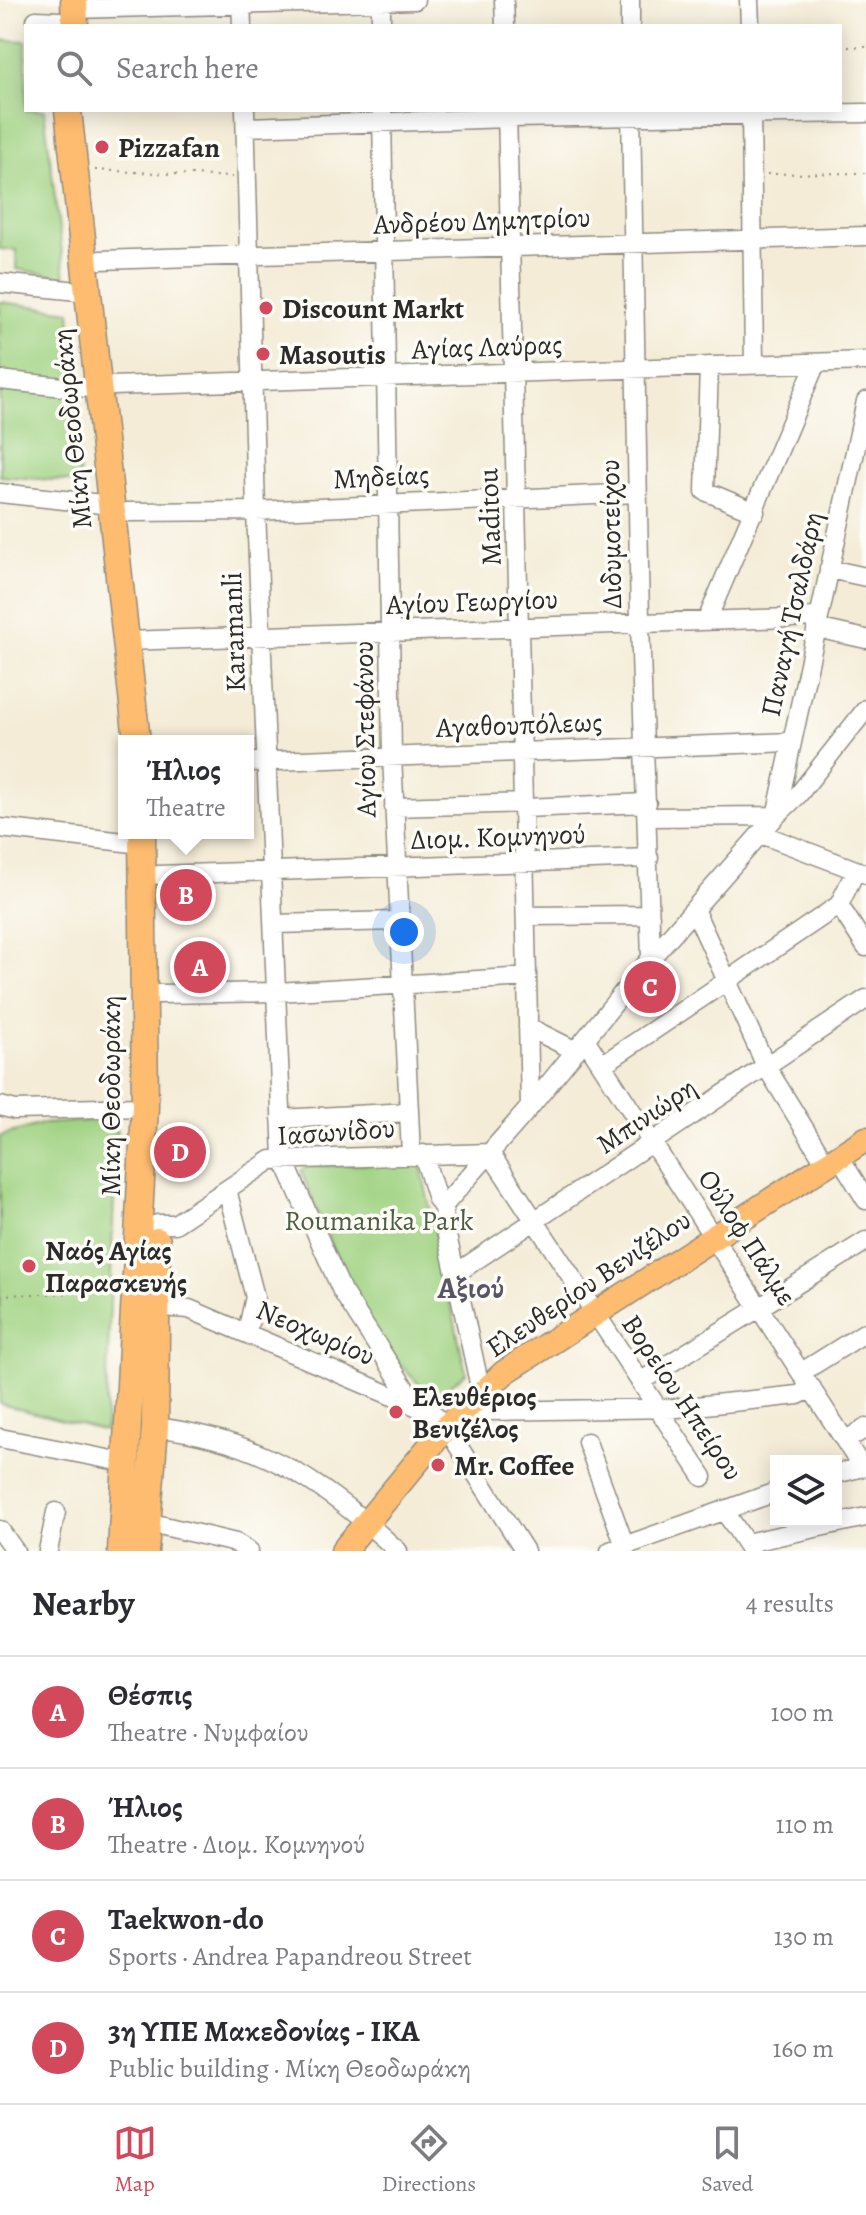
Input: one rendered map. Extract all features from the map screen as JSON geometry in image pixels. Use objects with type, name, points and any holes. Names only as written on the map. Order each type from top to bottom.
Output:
[{"type":"highway","name":"Μίκη Θεοδωράκη","points":[[68,112],[88,292],[104,386],[119,508],[133,641],[137,735]]},
{"type":"highway","name":"Μίκη Θεοδωράκη","points":[[83,112],[100,260],[104,386]]},
{"type":"highway","name":"Μίκη Θεοδωράκη","points":[[133,641],[150,735]]},
{"type":"highway","name":"Μίκη Θεοδωράκη","points":[[121,1551],[143,1302],[147,839]]},
{"type":"highway","name":"Μίκη Θεοδωράκη","points":[[145,1551],[155,1427],[143,1302],[157,1224],[158,994],[158,875],[148,839]]},
{"type":"main road","name":"Ελευθερίου Βενιζέλου","points":[[343,1551],[446,1427],[594,1313],[866,1139]]},
{"type":"street","points":[[63,15],[242,3],[415,0]]},
{"type":"street","points":[[504,0],[505,24]]},
{"type":"street","points":[[630,0],[630,24]]},
{"type":"street","points":[[749,0],[750,24]]},
{"type":"street","points":[[381,1],[381,24]]},
{"type":"street","points":[[242,3],[242,24]]},
{"type":"street","points":[[751,112],[754,365]]},
{"type":"street","name":"Διδυμοτείχου","points":[[632,113],[637,493],[651,958]]},
{"type":"street","points":[[246,118],[866,113]]},
{"type":"street","name":"Maditou","points":[[508,114],[530,1107]]},
{"type":"street","name":"Αγίου Στεφάνου","points":[[382,116],[392,756],[409,1112],[417,1154],[443,1208],[479,1403]]},
{"type":"street","name":"Karamanli","points":[[246,118],[261,636],[257,761],[272,873],[283,1158],[342,1291],[415,1404]]},
{"type":"street","name":"Ανδρέου Δημητρίου","points":[[100,260],[866,236]]},
{"type":"street","points":[[0,283],[88,292]]},
{"type":"street","name":"Αγίας Λαύρας","points":[[0,380],[72,388],[866,361]]},
{"type":"street","points":[[707,620],[816,363]]},
{"type":"street","points":[[709,366],[705,491],[755,512]]},
{"type":"street","name":"Παναγή Τσαλδάρη","points":[[443,1208],[651,958],[776,816],[866,401]]},
{"type":"street","name":"Μηδείας","points":[[0,493],[119,508],[256,511],[637,493]]},
{"type":"street","points":[[829,569],[866,577]]},
{"type":"street","name":"Αγίου Γεωργίου","points":[[133,641],[707,620],[818,622],[866,639]]},
{"type":"street","points":[[394,807],[524,805],[776,816],[798,795],[866,709]]},
{"type":"street","name":"Αγαθουπόλεως","points":[[257,761],[791,742]]},
{"type":"street","points":[[0,828],[118,835]]},
{"type":"street","points":[[602,1065],[839,905],[861,872],[761,834]]},
{"type":"street","name":"Διομ. Κομνηνού","points":[[158,875],[649,858]]},
{"type":"street","points":[[839,905],[866,947]]},
{"type":"street","points":[[694,909],[767,1068],[832,1160],[866,1200]]},
{"type":"street","points":[[526,916],[650,915]]},
{"type":"street","points":[[274,924],[399,921]]},
{"type":"street","points":[[158,994],[277,992],[527,977]]},
{"type":"street","name":"Μπινιώρη","points":[[455,1274],[654,1145],[866,999]]},
{"type":"street","points":[[528,1027],[580,1045]]},
{"type":"street","name":"Ούλοφ Πάλμε","points":[[580,1045],[602,1065],[864,1467]]},
{"type":"street","points":[[0,1106],[15,1110],[145,1107]]},
{"type":"street","points":[[281,1119],[409,1112]]},
{"type":"street","name":"Ιασωνίδου","points":[[157,1224],[175,1224],[271,1160],[490,1153]]},
{"type":"street","name":"Βορείου Ηπείρου","points":[[490,1153],[703,1477]]},
{"type":"street","points":[[227,1190],[255,1297],[247,1332]]},
{"type":"street","points":[[640,1382],[866,1241]]},
{"type":"street","name":"Νεοχωρίου","points":[[143,1302],[189,1309],[247,1332],[415,1404],[436,1416],[446,1427]]},
{"type":"street","points":[[802,1372],[866,1332]]},
{"type":"street","points":[[479,1403],[657,1409],[798,1395],[812,1388]]},
{"type":"street","points":[[155,1427],[197,1433],[249,1448],[327,1490],[398,1551]]},
{"type":"street","points":[[446,1427],[525,1551]]},
{"type":"street","points":[[846,1440],[866,1428]]},
{"type":"street","points":[[0,1438],[128,1463]]},
{"type":"street","points":[[587,1442],[618,1548],[770,1494]]},
{"type":"street","points":[[842,1472],[864,1467]]},
{"type":"street","points":[[476,1473],[476,1484],[517,1551]]},
{"type":"street","name":"Βορείου Ηπείρου","points":[[724,1510],[749,1547]]},
{"type":"street","points":[[48,1551],[56,1512]]},
{"type":"street","points":[[749,1547],[866,1517]]},
{"type":"street","points":[[147,1522],[223,1539],[249,1551]]},
{"type":"street","points":[[0,1530],[15,1551]]},
{"type":"path","points":[[842,47],[866,47]]},
{"type":"path","points":[[90,169],[247,178]]},
{"type":"path","points":[[751,174],[866,173]]},
{"type":"path","points":[[0,1295],[143,1302]]},
{"type":"green space","points":[[0,40],[24,41],[24,112],[44,112],[65,277],[16,269],[17,250],[0,249]]},
{"type":"green space","points":[[0,302],[70,311],[80,482],[0,476]]},
{"type":"green space","points":[[117,1119],[105,1431],[0,1404],[0,1136],[42,1124]]},
{"type":"green space","name":"Roumanika Park","points":[[409,1162],[421,1167],[466,1373],[435,1397],[388,1350],[370,1323],[353,1294],[301,1171],[305,1167]]},
{"type":"place","name":"Pizzafan","points":[[102,147]]},
{"type":"place","name":"Discount Markt","points":[[266,308]]},
{"type":"place","name":"Masoutis","points":[[263,354]]},
{"type":"place","name":"Ήλιος","points":[[186,895]]},
{"type":"place","name":"Θέσπις","points":[[200,967]]},
{"type":"place","name":"Taekwon-do","points":[[650,987]]},
{"type":"place","name":"3η ΥΠΕ Μακεδονίας - IKA","points":[[180,1152]]},
{"type":"place","name":"Ναός Αγίας Παρασκευής","points":[[29,1266]]},
{"type":"place","name":"Ελευθέριος Βενιζέλος","points":[[396,1412]]},
{"type":"place","name":"Mr. Coffee","points":[[438,1465]]},
{"type":"district","name":"Αξιού","points":[[471,1288]]}]
